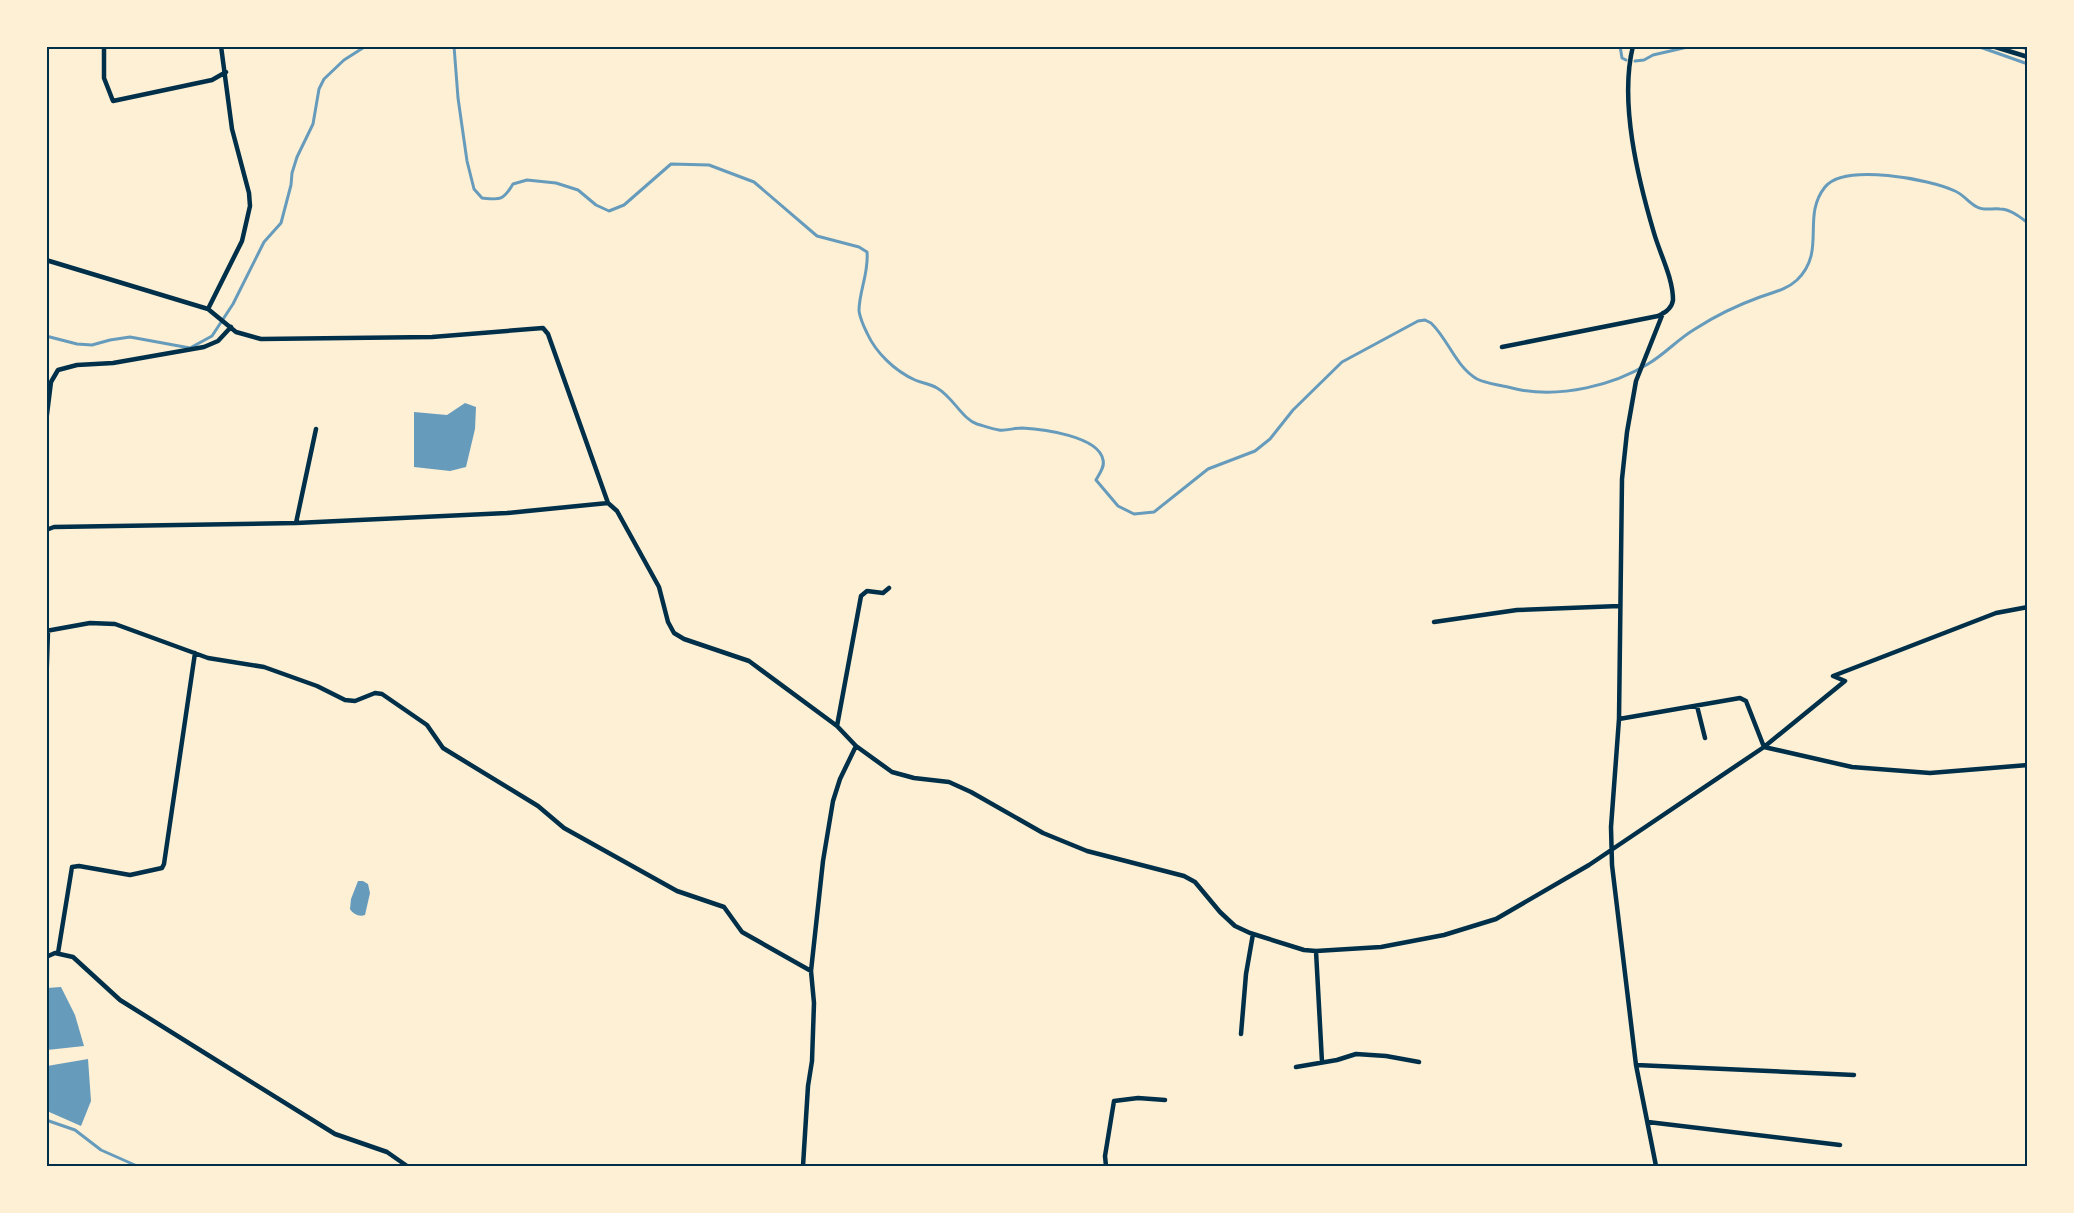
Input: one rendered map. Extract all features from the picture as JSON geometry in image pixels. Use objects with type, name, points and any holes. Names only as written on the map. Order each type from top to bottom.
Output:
[{"type":"street","points":[[104,46],[104,78],[113,101],[212,80],[226,72]]},
{"type":"street","points":[[208,309],[242,241],[250,207],[249,193],[232,129],[221,46]]},
{"type":"street","points":[[1633,46],[1629,62],[1629,104],[1639,172],[1672,293],[1671,305],[1663,313],[1636,381],[1622,479],[1618,719],[1611,850],[1636,1065],[1656,1167]]},
{"type":"street","points":[[1992,46],[2028,57]]},
{"type":"street","points":[[46,260],[208,309],[236,332],[261,339],[432,337],[543,328],[548,334],[608,503],[617,511],[658,588],[668,622],[674,633],[684,639],[749,661],[837,726],[856,746],[892,772],[914,778],[949,782],[1043,833],[1076,847],[1184,876],[1196,882],[1220,912],[1235,926],[1304,950],[1381,947],[1434,937],[1496,919],[1611,850],[1764,747],[1845,681],[1833,676],[1996,613],[2028,608]]},
{"type":"street","points":[[1502,347],[1663,313]]},
{"type":"street","points":[[46,422],[51,382],[58,370],[77,365],[113,363],[204,347],[218,341],[229,326]]},
{"type":"street","points":[[296,523],[316,429]]},
{"type":"street","points":[[46,530],[54,527],[296,523],[507,513],[608,503]]},
{"type":"street","points":[[837,726],[861,596],[867,591],[884,593],[889,588]]},
{"type":"street","points":[[1434,621],[1517,610],[1619,606]]},
{"type":"street","points":[[46,691],[47,631],[90,622],[115,624],[208,658],[264,667],[350,701],[375,693],[382,694],[427,725],[443,748],[531,801],[564,828],[677,891],[724,907],[742,932],[811,971]]},
{"type":"street","points":[[58,953],[72,867],[79,866],[130,875],[162,868],[164,864],[195,653]]},
{"type":"street","points":[[1618,719],[1744,698],[1764,747]]},
{"type":"street","points":[[1697,706],[1705,738]]},
{"type":"street","points":[[803,1167],[808,1086],[812,1061],[814,1003],[811,971],[823,861],[833,801],[840,779],[856,746]]},
{"type":"street","points":[[1764,747],[1852,767],[1930,773],[2028,765]]},
{"type":"street","points":[[1241,1034],[1246,974],[1253,934]]},
{"type":"street","points":[[1316,951],[1322,1062]]},
{"type":"street","points":[[46,957],[58,953],[73,957],[120,1000],[335,1134],[387,1152],[407,1167]]},
{"type":"street","points":[[1296,1067],[1356,1054],[1419,1062]]},
{"type":"street","points":[[1636,1065],[1854,1075]]},
{"type":"street","points":[[1106,1167],[1105,1156],[1114,1101],[1138,1098],[1165,1100]]},
{"type":"street","points":[[1647,1122],[1840,1145]]},
{"type":"water","points":[[465,403],[476,407],[475,429],[466,467],[450,471],[414,467],[414,412],[447,415]]},
{"type":"water","points":[[358,881],[368,884],[370,893],[363,916],[356,915],[350,909]]},
{"type":"water","points":[[61,987],[75,1015],[84,1046],[47,1050],[47,988]]},
{"type":"water","points":[[88,1059],[91,1101],[81,1126],[47,1111],[47,1066]]},
{"type":"waterway","points":[[46,336],[77,344],[92,345],[130,337],[190,348],[212,336],[233,304],[264,242],[281,223],[292,173],[313,124],[319,89],[324,79],[344,60],[366,46]]},
{"type":"waterway","points":[[404,46],[421,46]]},
{"type":"waterway","points":[[454,46],[458,98],[467,161],[474,189],[482,198],[500,198],[513,184],[527,180],[556,183],[578,190],[596,205],[609,211],[624,205],[671,164],[709,165],[754,182],[817,236],[859,247],[867,252],[867,267],[859,311],[871,340],[893,366],[915,380],[932,385],[943,392],[967,418],[977,424],[999,430],[1022,428],[1055,432],[1091,445],[1099,452],[1103,460],[1096,480],[1118,506],[1134,514],[1154,512],[1208,469],[1255,451],[1270,439],[1293,410],[1342,362],[1418,321],[1425,320],[1431,323],[1463,367],[1477,379],[1490,383],[1537,392],[1570,391],[1603,384],[1634,372],[1710,320],[1784,288],[1797,280],[1806,269],[1811,257],[1818,198],[1825,187],[1835,180],[1868,175],[1927,182],[1955,191],[1980,208],[2007,210],[2028,223]]},
{"type":"waterway","points":[[1620,46],[1622,58],[1626,60]]},
{"type":"waterway","points":[[1635,61],[1692,46]]},
{"type":"waterway","points":[[1977,46],[2025,63]]},
{"type":"waterway","points":[[2018,46],[2028,49]]},
{"type":"waterway","points":[[46,1120],[75,1130],[101,1150],[137,1166]]}]
